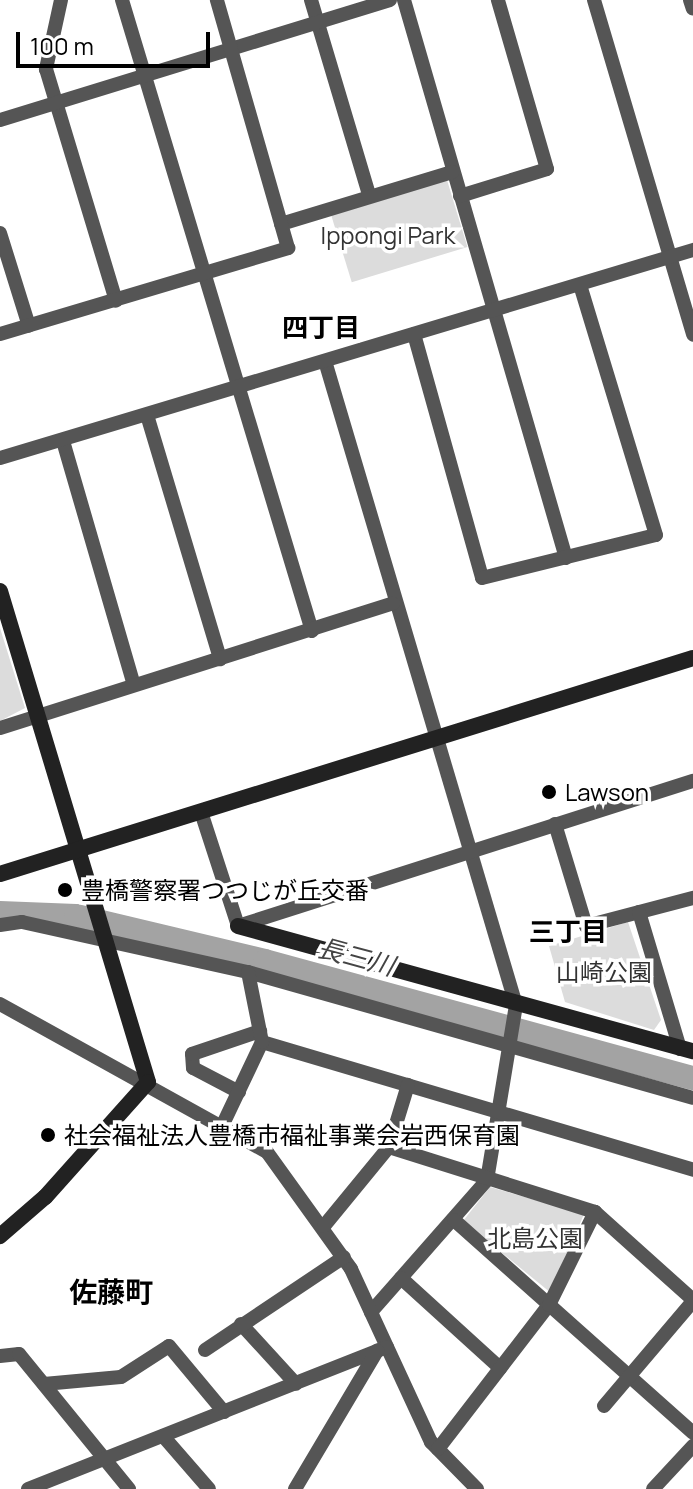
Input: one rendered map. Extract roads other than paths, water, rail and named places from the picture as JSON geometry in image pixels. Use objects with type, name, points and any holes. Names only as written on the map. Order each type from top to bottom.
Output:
[{"type":"street","points":[[61,0],[46,69],[116,301]]},
{"type":"street","points":[[122,0],[312,631]]},
{"type":"street","points":[[0,334],[288,248],[217,0]]},
{"type":"street","points":[[311,0],[369,195]]},
{"type":"street","points":[[0,120],[390,0]]},
{"type":"street","points":[[404,0],[566,558]]},
{"type":"street","points":[[460,196],[547,169],[498,0]]},
{"type":"street","points":[[594,0],[693,335]]},
{"type":"street","points":[[690,0],[693,9]]},
{"type":"street","points":[[281,224],[452,172]]},
{"type":"street","points":[[0,233],[29,326]]},
{"type":"street","points":[[0,458],[693,250]]},
{"type":"street","points":[[414,334],[482,578],[656,535],[580,285]]},
{"type":"street","points":[[325,361],[466,852],[516,1005],[503,1113],[487,1180],[371,1312]]},
{"type":"street","points":[[147,415],[220,659]]},
{"type":"street","points":[[63,441],[134,685]]},
{"type":"street","points":[[0,591],[148,1082]]},
{"type":"street","points":[[0,728],[393,603]]},
{"type":"street","points":[[0,874],[202,815],[693,658]]},
{"type":"street","points":[[238,926],[693,781]]},
{"type":"street","points":[[202,815],[238,926]]},
{"type":"street","points":[[555,824],[586,926],[693,898]]},
{"type":"street","points":[[639,912],[686,1050]]},
{"type":"street","points":[[0,925],[22,922],[248,972],[693,1098]]},
{"type":"street","points":[[238,926],[686,1050]]},
{"type":"street","points":[[224,1122],[261,1037],[248,972]]},
{"type":"street","points":[[0,1004],[224,1122],[267,1152],[344,1257],[371,1312],[382,1349],[438,1449],[477,1489]]},
{"type":"street","points":[[239,1092],[193,1068],[192,1054],[261,1037],[408,1085],[693,1170]]},
{"type":"street","points":[[0,1236],[45,1197],[148,1082]]},
{"type":"street","points":[[324,1226],[389,1147],[408,1085]]},
{"type":"street","points":[[389,1147],[595,1212],[693,1300],[604,1406]]},
{"type":"street","points":[[438,1449],[549,1305],[595,1212]]},
{"type":"street","points":[[454,1220],[693,1433]]},
{"type":"street","points":[[205,1350],[344,1257]]},
{"type":"street","points":[[401,1278],[500,1368]]},
{"type":"street","points":[[241,1324],[296,1384]]},
{"type":"street","points":[[44,1384],[121,1377],[169,1346],[224,1412]]},
{"type":"street","points":[[31,1489],[382,1349]]},
{"type":"street","points":[[295,1486],[382,1349]]},
{"type":"street","points":[[0,1356],[19,1354],[129,1489]]},
{"type":"street","points":[[163,1436],[209,1489]]},
{"type":"street","points":[[653,1489],[693,1446]]},
{"type":"waterway","name":"長三川","points":[[0,913],[76,916],[265,961],[693,1078]]},
{"type":"place","name":"Lawson","points":[[549,792]]},
{"type":"place","name":"豊橋警察署つつじが丘交番","points":[[65,890]]},
{"type":"place","name":"社会福祉法人豊橋市福祉事業会岩西保育園","points":[[48,1135]]},
{"type":"district","name":"四丁目","points":[[321,328]]},
{"type":"district","name":"三丁目","points":[[568,932]]},
{"type":"district","name":"佐藤町","points":[[111,1291]]},
{"type":"park label","name":"Ippongi Park","points":[[388,235]]},
{"type":"park label","name":"山崎公園","points":[[604,972]]},
{"type":"park label","name":"北島公園","points":[[535,1238]]}]
